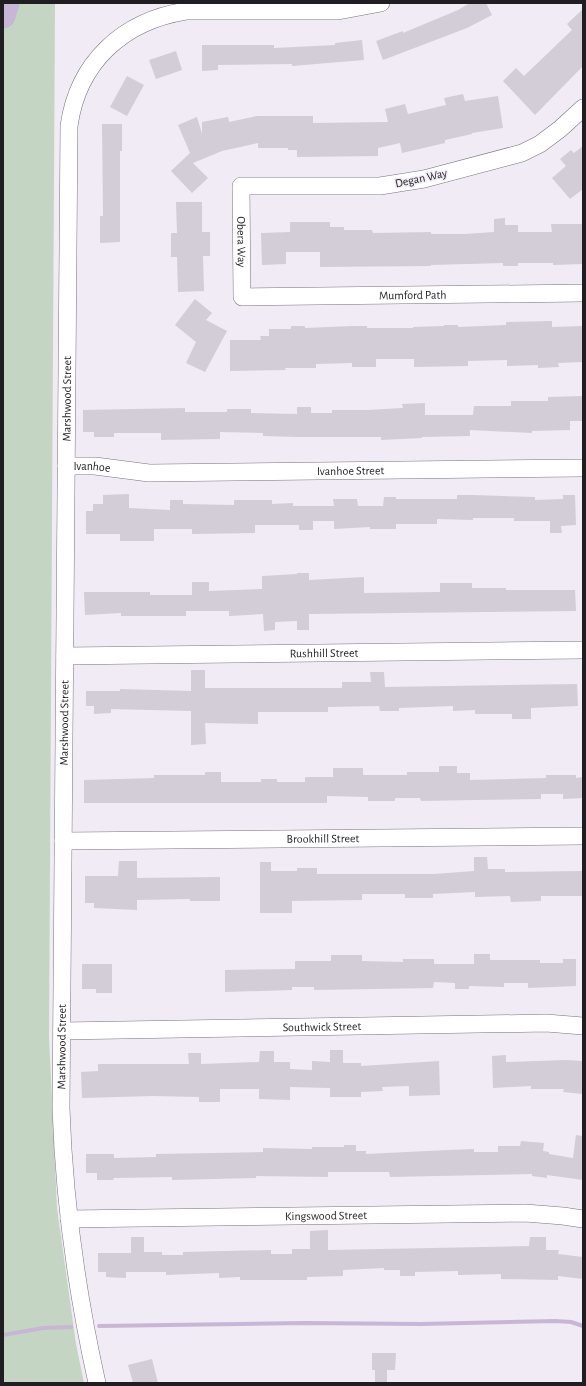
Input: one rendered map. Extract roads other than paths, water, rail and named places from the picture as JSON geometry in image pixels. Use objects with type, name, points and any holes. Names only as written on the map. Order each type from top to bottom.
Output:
[{"type":"street","name":"Marshwood Street","points":[[97,1383],[88,1344],[72,1247],[62,1145],[68,126],[70,112],[79,87],[93,64],[115,40],[133,28],[168,14],[186,11],[338,11],[381,3]]},
{"type":"street","name":"Degan Way","points":[[241,186],[380,186],[424,179],[522,152],[540,144],[560,129],[583,108]]},
{"type":"street","name":"Obera Way","points":[[241,186],[242,297]]},
{"type":"street","name":"Mumford Path","points":[[242,297],[583,293]]},
{"type":"street","name":"Ivanhoe","points":[[66,466],[95,466],[118,469]]},
{"type":"street","name":"Ivanhoe Street","points":[[118,469],[149,473],[583,468]]},
{"type":"street","name":"Rushhill Street","points":[[65,656],[583,650]]},
{"type":"street","name":"Brookhill Street","points":[[64,841],[583,836]]},
{"type":"street","name":"Southwick Street","points":[[62,1031],[546,1023],[583,1026]]},
{"type":"street","name":"Kingswood Street","points":[[70,1219],[525,1213],[583,1219]]},
{"type":"waterway","points":[[3,16],[7,3]]},
{"type":"waterway","points":[[99,1326],[304,1323],[421,1324],[555,1321],[571,1322],[583,1326]]},
{"type":"waterway","points":[[3,1335],[43,1328],[71,1327]]}]
